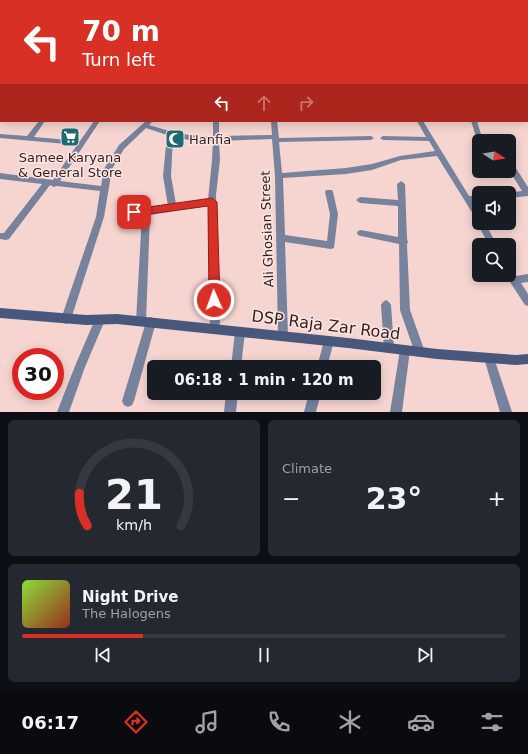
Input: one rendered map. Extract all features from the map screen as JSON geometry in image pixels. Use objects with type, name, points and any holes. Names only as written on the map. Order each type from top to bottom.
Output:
[{"type":"street","points":[[30,137],[41,122]]},
{"type":"street","points":[[0,236],[6,236],[50,183],[96,122]]},
{"type":"street","points":[[216,122],[216,160],[212,202],[216,329]]},
{"type":"street","name":"Ali Ghosian Street","points":[[274,122],[279,176],[283,336]]},
{"type":"street","points":[[421,122],[472,206]]},
{"type":"street","points":[[474,122],[478,134]]},
{"type":"street","points":[[66,319],[100,217],[108,169],[121,146],[147,123],[170,134],[195,139],[371,138]]},
{"type":"street","points":[[170,134],[167,176],[172,207]]},
{"type":"street","points":[[0,136],[30,137],[81,143]]},
{"type":"street","points":[[383,138],[431,139]]},
{"type":"street","points":[[279,176],[372,168],[400,158],[440,153]]},
{"type":"street","points":[[516,175],[528,193],[516,194]]},
{"type":"street","points":[[0,176],[104,189]]},
{"type":"street","points":[[401,184],[405,310],[420,352]]},
{"type":"street","points":[[281,238],[331,245],[334,214],[329,192]]},
{"type":"street","points":[[468,199],[472,199]]},
{"type":"street","points":[[360,200],[402,203]]},
{"type":"street","points":[[121,213],[146,212],[212,202]]},
{"type":"street","points":[[128,401],[146,322],[146,212]]},
{"type":"street","points":[[361,233],[404,242]]},
{"type":"street","points":[[516,277],[528,278]]},
{"type":"street","points":[[514,282],[528,302]]},
{"type":"street","points":[[386,305],[389,348]]},
{"type":"street","name":"DSP Raja Zar Road","points":[[0,313],[66,319],[117,319],[420,352],[516,360],[528,359]]},
{"type":"street","points":[[63,412],[80,366],[100,320]]},
{"type":"street","points":[[237,360],[240,332]]},
{"type":"street","points":[[324,360],[329,341]]},
{"type":"street","points":[[396,412],[405,350]]},
{"type":"street","points":[[489,358],[506,412]]},
{"type":"street","points":[[230,412],[231,400]]},
{"type":"street","points":[[310,412],[313,400]]},
{"type":"place","name":"Samee Karyana & General Store","points":[[70,137]]},
{"type":"place","name":"Hanfia","points":[[175,139]]},
{"type":"route","points":[[134,212],[146,212],[212,202],[214,300]]}]
